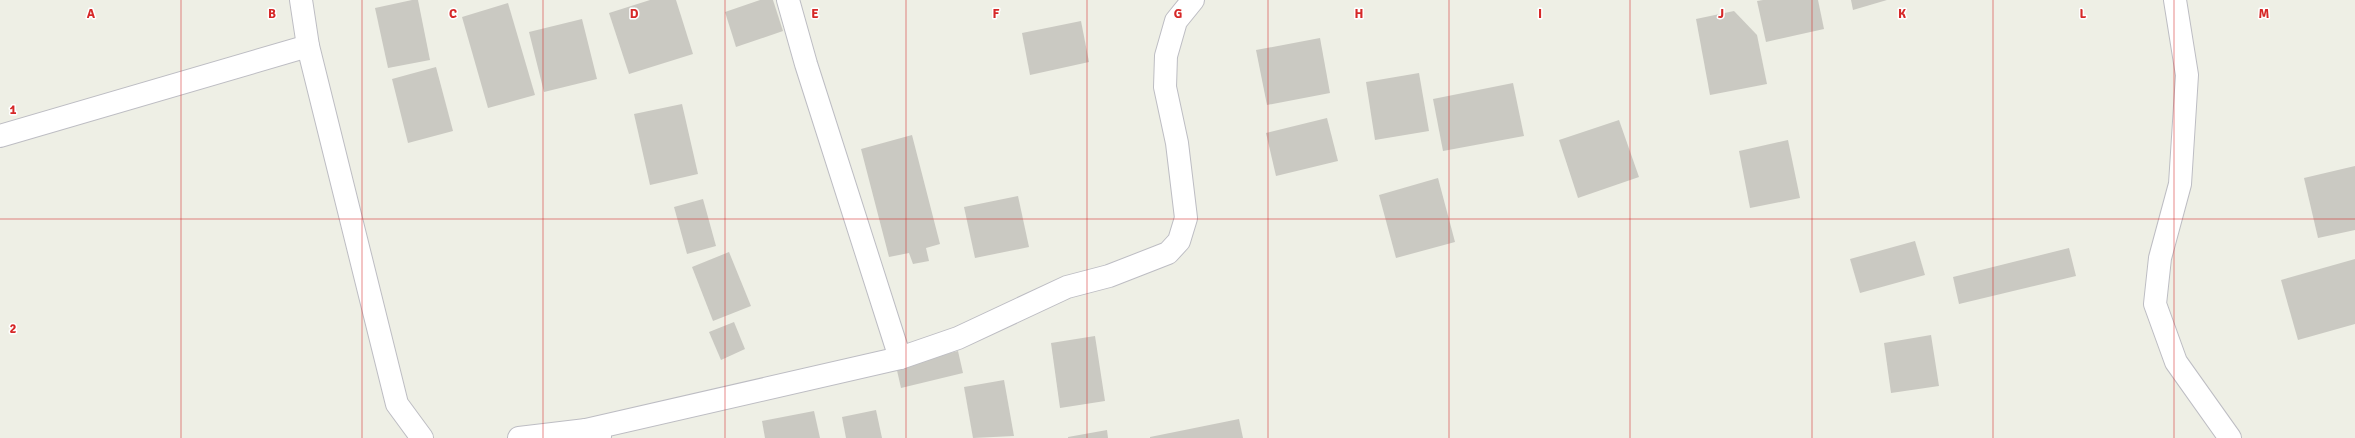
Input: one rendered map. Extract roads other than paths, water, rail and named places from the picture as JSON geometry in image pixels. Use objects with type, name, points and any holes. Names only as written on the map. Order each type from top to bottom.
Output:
[{"type":"street","points":[[301,0],[308,46],[397,404],[422,438]]},
{"type":"street","points":[[788,0],[806,64],[900,358]]},
{"type":"street","points":[[519,438],[594,434],[900,358],[958,338],[1067,287],[1109,276],[1168,253],[1179,241],[1186,218],[1177,143],[1165,87],[1166,56],[1176,21],[1193,0]]},
{"type":"street","points":[[2175,0],[2186,75],[2180,184],[2160,258],[2155,304],[2176,362],[2230,438]]},
{"type":"street","points":[[0,136],[308,46]]}]
